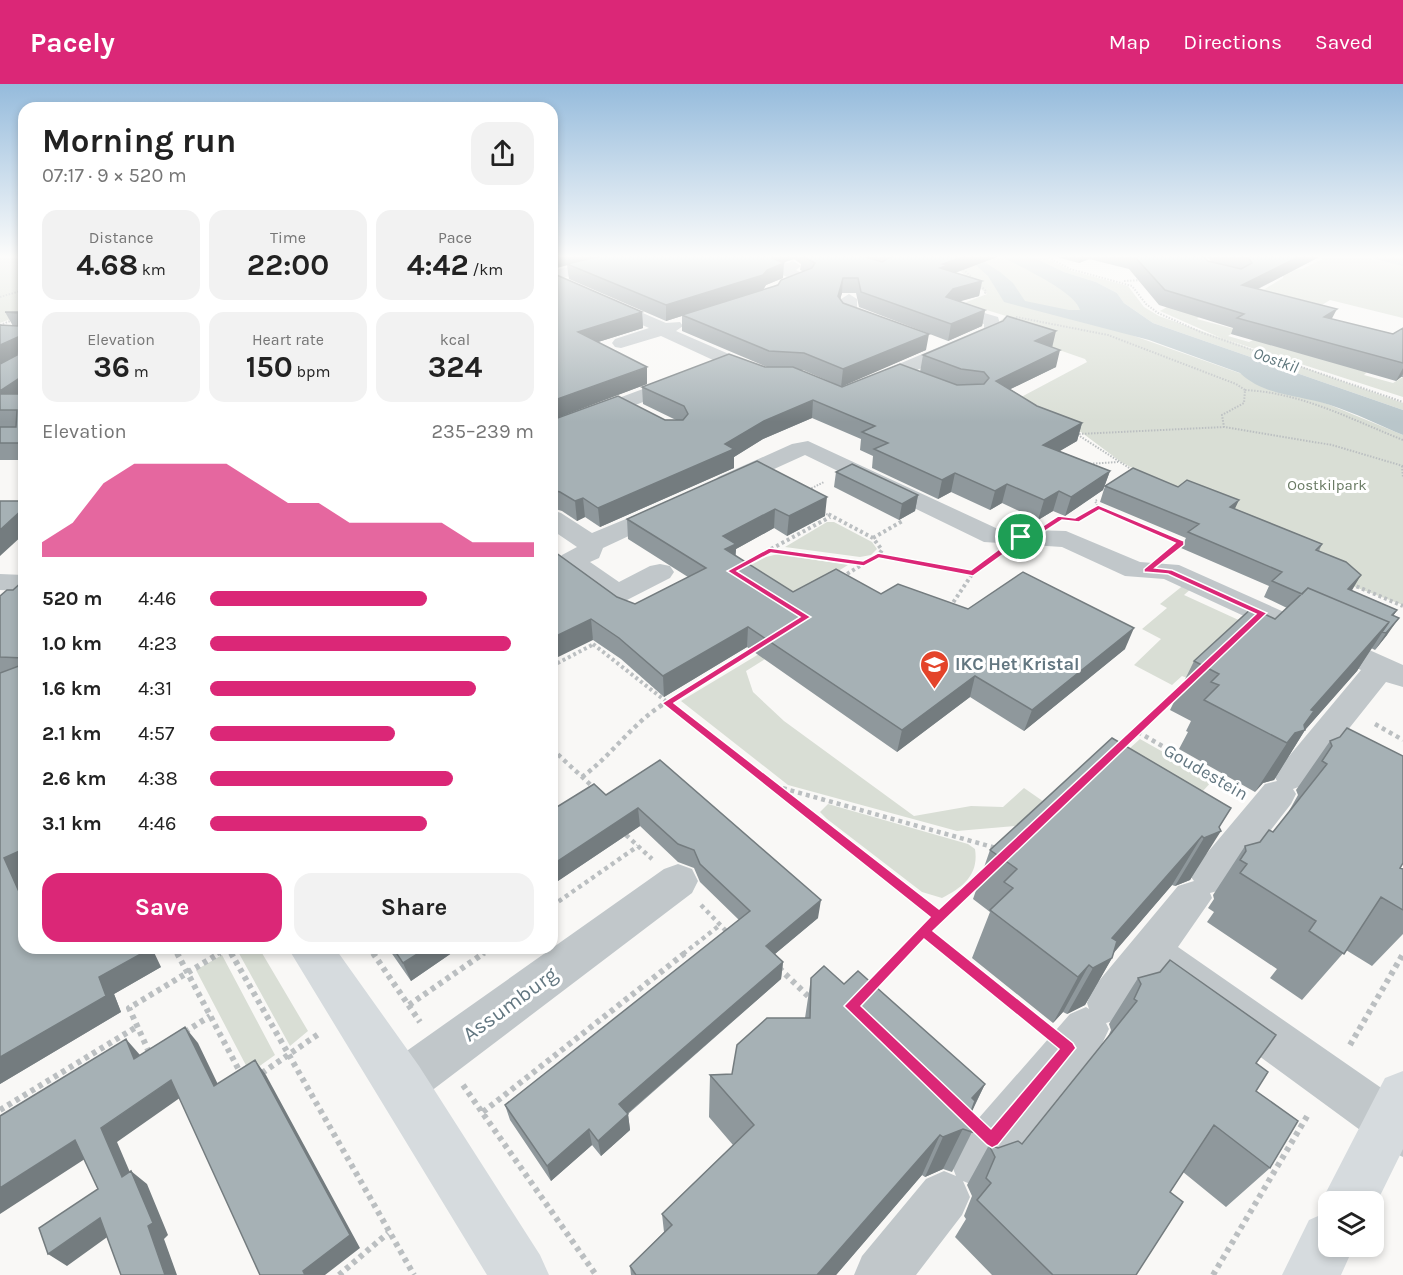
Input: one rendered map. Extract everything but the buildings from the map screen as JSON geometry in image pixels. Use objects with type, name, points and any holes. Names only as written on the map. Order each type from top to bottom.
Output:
[{"type":"street","points":[[628,312],[666,329],[668,334],[729,362],[765,376],[775,376]]},
{"type":"street","points":[[848,312],[893,329]]},
{"type":"street","points":[[850,392],[993,331],[1000,319],[965,312]]},
{"type":"street","points":[[620,355],[666,329],[687,322]]},
{"type":"street","points":[[927,341],[949,350]]},
{"type":"street","points":[[558,428],[729,362]]},
{"type":"street","points":[[896,372],[924,383]]},
{"type":"street","points":[[646,373],[671,385]]},
{"type":"street","points":[[621,405],[643,415]]},
{"type":"street","points":[[590,544],[800,448],[808,448],[993,537],[1066,539],[1135,570],[1169,571],[1392,672]]},
{"type":"street","points":[[558,522],[590,544]]},
{"type":"street","points":[[590,544],[590,552],[571,561],[617,594],[660,572]]},
{"type":"street","name":"Goudestein","points":[[888,1272],[959,1179],[1088,1027],[1279,793],[1392,672]]},
{"type":"street","name":"Assumburg","points":[[401,1084],[678,881]]},
{"type":"street","points":[[1150,952],[1398,1117],[1354,1191]]},
{"type":"street","points":[[314,954],[401,1084],[520,1275]]},
{"type":"street","points":[[1311,1275],[1320,1257]]},
{"type":"path","points":[[1158,312],[1172,320],[1403,402]]},
{"type":"path","points":[[0,325],[17,319]]},
{"type":"path","points":[[1000,319],[1108,335],[1219,376],[1245,390],[1283,394],[1317,403],[1403,440]]},
{"type":"path","points":[[1224,426],[1222,415],[1244,403],[1245,390]]},
{"type":"path","points":[[1078,434],[1224,426],[1332,446],[1402,466],[1403,478]]},
{"type":"path","points":[[1068,430],[1093,441],[1118,462],[1136,473],[1127,479]]},
{"type":"path","points":[[1086,464],[1118,462]]},
{"type":"path","points":[[1096,500],[1098,507],[1181,543],[1147,571]]},
{"type":"path","points":[[946,612],[973,573],[1026,537],[1061,518],[1076,520],[1098,507]]},
{"type":"path","points":[[820,511],[873,538],[882,550],[878,556],[837,580]]},
{"type":"path","points":[[741,566],[831,517]]},
{"type":"path","points":[[769,550],[864,563]]},
{"type":"path","points":[[878,556],[973,573]]},
{"type":"path","points":[[1347,583],[1403,606]]},
{"type":"path","points":[[558,663],[600,641]]},
{"type":"path","points":[[593,644],[939,917]]},
{"type":"path","points":[[582,777],[601,763],[649,713],[756,648]]},
{"type":"path","points":[[1121,748],[1188,685]]},
{"type":"path","name":"Goudestein","points":[[1138,732],[1279,793]]},
{"type":"path","points":[[1394,734],[1403,740]]},
{"type":"path","points":[[558,755],[598,793]]},
{"type":"path","points":[[771,785],[1009,851]]},
{"type":"path","points":[[558,902],[638,846]]},
{"type":"path","points":[[867,990],[985,873]]},
{"type":"path","points":[[483,1113],[720,925]]},
{"type":"path","points":[[924,931],[1088,1027]]},
{"type":"path","points":[[178,954],[246,1083]]},
{"type":"path","points":[[160,1048],[150,1054],[129,1008],[218,954]]},
{"type":"path","points":[[232,954],[290,1053],[388,1233],[414,1275]]},
{"type":"path","points":[[374,954],[441,1055],[596,1275]]},
{"type":"path","points":[[409,1005],[482,954]]},
{"type":"path","points":[[777,966],[816,1003]]},
{"type":"path","points":[[255,1077],[351,1011]]},
{"type":"path","points":[[180,1035],[210,1016]]},
{"type":"path","points":[[0,1110],[138,1026]]},
{"type":"path","points":[[339,1275],[388,1233]]},
{"type":"green space","points":[[0,312],[18,312],[18,316],[0,323]]},
{"type":"green space","name":"Oostkilpark","points":[[992,312],[1094,312],[1120,331],[1330,405],[1403,435],[1403,605],[1355,587],[1121,462],[1081,432],[1008,404],[1087,362],[1085,359],[993,327],[1006,316]]},
{"type":"green space","points":[[1136,312],[1152,312],[1403,403],[1403,410],[1153,323]]},
{"type":"green space","points":[[1161,312],[1191,312],[1200,316],[1197,319],[1238,330],[1228,336],[1249,342],[1255,339],[1368,371],[1364,375],[1393,383],[1403,377],[1403,397],[1221,338]]},
{"type":"green space","points":[[1377,312],[1403,312],[1403,318]]},
{"type":"green space","points":[[827,522],[834,522],[872,542],[877,549],[871,555],[860,557],[785,547]]},
{"type":"green space","points":[[778,554],[848,565],[789,601],[742,570],[766,557]]},
{"type":"green space","points":[[1185,584],[1193,587],[1184,595],[1243,622],[1187,678],[1182,676],[1172,685],[1134,665],[1161,639],[1142,629],[1167,608],[1160,604]]},
{"type":"green space","points":[[824,615],[831,618],[746,671],[753,692],[784,721],[914,816],[971,806],[1003,807],[1024,788],[1047,804],[1015,826],[957,831],[788,785],[681,701]]},
{"type":"green space","points":[[1140,739],[1213,780],[1172,825],[1099,776]]},
{"type":"green space","points":[[828,804],[968,844],[975,849],[976,858],[972,873],[963,885],[942,898],[922,892],[827,819],[820,812]]},
{"type":"green space","points":[[239,954],[263,954],[308,1031],[290,1046]]},
{"type":"green space","points":[[222,955],[275,1055],[250,1073],[196,970]]},
{"type":"shaded area","points":[[1041,312],[1136,312],[1153,323],[1403,410],[1403,435],[1330,405],[1271,391],[1249,381],[1240,373],[1149,340]]},
{"type":"place","name":"IKC Het Kristal","points":[[934,690]]},
{"type":"route","points":[[1021,537],[973,573],[878,556],[864,563],[769,550],[731,571],[806,617],[667,703],[939,917],[924,931],[851,1006],[992,1140],[1068,1048],[924,931],[1138,732],[1262,613],[1169,571],[1147,571],[1181,543],[1098,507],[1076,520],[1061,518],[1031,537],[1021,537]]},
{"type":"water label","name":"Oostkil","points":[[1276,360]]}]
